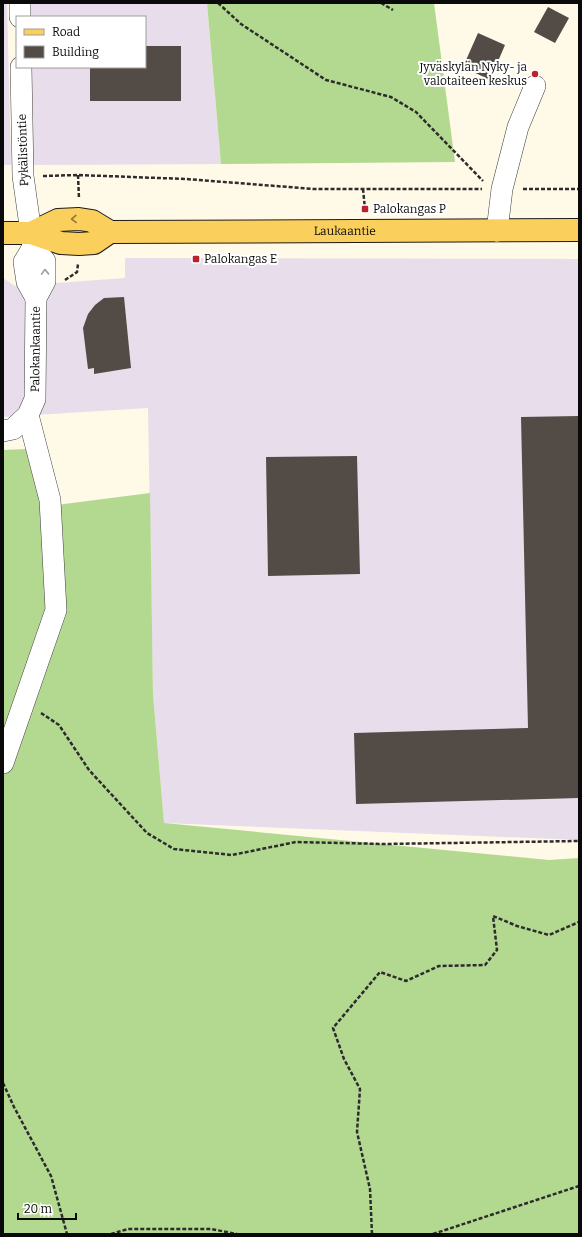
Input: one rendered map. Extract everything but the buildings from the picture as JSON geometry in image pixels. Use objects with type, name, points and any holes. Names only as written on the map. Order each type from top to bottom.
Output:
[{"type":"main road","name":"Laukaantie","points":[[3,233],[32,240],[58,220],[79,219],[92,221],[110,232],[579,230]]},
{"type":"street","points":[[20,3],[20,16]]},
{"type":"street","name":"Pykälistöntie","points":[[21,68],[23,176],[32,240]]},
{"type":"street","points":[[497,231],[496,189],[535,86]]},
{"type":"street","name":"Palokankaantie","points":[[3,431],[14,429],[28,416],[35,399],[36,298],[45,281],[45,261],[32,240]]},
{"type":"street","points":[[3,763],[56,610],[50,500],[28,416]]},
{"type":"path","points":[[218,3],[241,24],[326,80],[390,98],[416,112],[496,189]]},
{"type":"path","points":[[381,3],[393,10]]},
{"type":"path","points":[[23,176],[78,175],[186,179],[314,188],[579,188]]},
{"type":"path","points":[[363,189],[365,209]]},
{"type":"path","points":[[25,702],[59,725],[90,770],[147,833],[174,849],[232,855],[296,842],[386,844],[579,841]]},
{"type":"path","points":[[372,1234],[370,1189],[357,1132],[360,1090],[344,1059],[333,1028],[380,972],[406,981],[439,966],[485,965],[497,950],[493,916],[517,926],[549,935],[579,922]]},
{"type":"path","points":[[3,1083],[14,1107],[51,1176],[67,1234]]},
{"type":"path","points":[[433,1234],[579,1186]]},
{"type":"path","points":[[111,1234],[128,1230],[211,1229],[237,1234]]},
{"type":"shaded area","points":[[3,3],[7,3],[11,165],[3,165]]},
{"type":"shaded area","points":[[31,3],[207,3],[221,164],[33,165],[32,68],[146,68],[146,16],[31,16]]},
{"type":"shaded area","points":[[125,258],[579,259],[579,840],[164,823],[153,694],[148,408],[3,417],[3,278],[15,286],[125,278]]},
{"type":"green space","points":[[207,3],[434,3],[455,162],[221,164]]},
{"type":"green space","points":[[26,449],[41,507],[150,493],[153,694],[164,823],[549,860],[579,858],[579,1234],[3,1234],[3,450]]},
{"type":"place","name":"Jyväskylän Nyky- ja valotaiteen keskus","points":[[535,74]]},
{"type":"place","name":"Palokangas P","points":[[365,209]]},
{"type":"place","name":"Palokangas E","points":[[196,259]]}]
